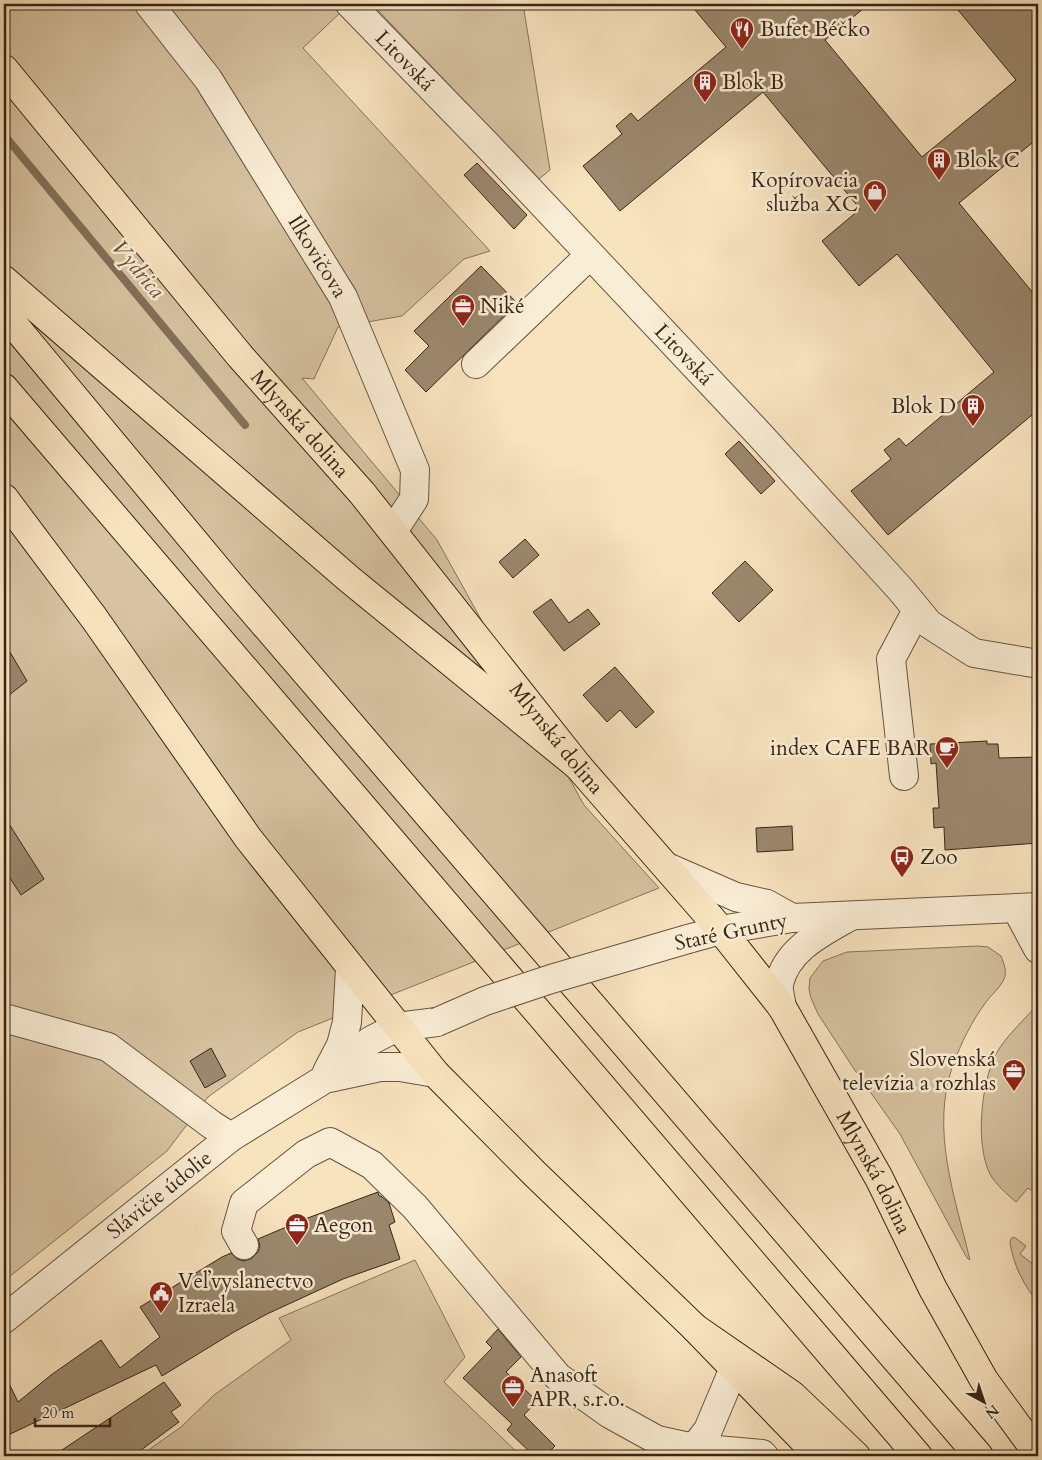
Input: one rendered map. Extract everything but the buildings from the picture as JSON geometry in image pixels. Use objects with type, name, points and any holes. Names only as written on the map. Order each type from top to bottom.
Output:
[{"type":"main road","name":"Mlynská dolina","points":[[4,69],[240,356],[362,493],[578,766],[721,930],[782,1007],[879,1178],[934,1289],[984,1380],[1038,1454]]},
{"type":"main road","points":[[4,280],[341,573],[578,766]]},
{"type":"main road","points":[[4,313],[229,583],[978,1456]]},
{"type":"main road","points":[[4,388],[918,1456]]},
{"type":"main road","points":[[4,498],[94,618],[248,838],[435,1074],[695,1328],[819,1456]]},
{"type":"main road","points":[[695,1328],[792,1395],[856,1456]]},
{"type":"street","name":"Ilkovičova","points":[[150,4],[208,79],[343,298],[415,470],[414,499],[393,531]]},
{"type":"street","name":"Litovská","points":[[356,10],[488,146],[765,441],[928,624],[974,653],[1033,663],[1038,662]]},
{"type":"street","points":[[476,364],[590,256]]},
{"type":"street","points":[[904,776],[890,659],[917,610]]},
{"type":"street","points":[[667,867],[736,897],[767,904],[792,918]]},
{"type":"street","points":[[1027,908],[1038,949]]},
{"type":"street","name":"Staré Grunty","points":[[405,1037],[485,1001],[551,979],[721,930],[792,918],[1027,908]]},
{"type":"street","points":[[782,1007],[779,985],[790,959],[809,940],[853,914]]},
{"type":"street","points":[[323,1080],[341,1045],[347,1022],[350,968]]},
{"type":"street","points":[[4,1018],[108,1047],[221,1131]]},
{"type":"street","name":"Slávičie údolie","points":[[380,1067],[405,1037]]},
{"type":"street","name":"Slávičie údolie","points":[[4,1319],[221,1131],[323,1080],[370,1041],[405,1037]]},
{"type":"street","name":"Slávičie údolie","points":[[323,1080],[380,1067],[400,1067],[435,1074]]},
{"type":"street","points":[[244,1245],[236,1231],[244,1203],[306,1154],[330,1142],[372,1165],[415,1207],[558,1378],[610,1414],[657,1440],[694,1448],[762,1454],[764,1456]]},
{"type":"street","points":[[694,1448],[708,1430],[734,1368]]},
{"type":"shaded area","points":[[4,4],[330,4],[340,13],[303,48],[490,251],[464,259],[402,316],[338,327],[314,379],[302,378],[437,540],[584,805],[659,888],[298,1032],[208,1097],[167,1151],[4,1281]]},
{"type":"shaded area","points":[[372,4],[523,4],[550,170],[539,179]]},
{"type":"shaded area","points":[[988,947],[1001,956],[1005,975],[1001,984],[986,1002],[967,1032],[953,1065],[947,1089],[944,1114],[947,1163],[970,1260],[967,1258],[900,1134],[818,1014],[809,989],[810,978],[823,961],[847,952]]},
{"type":"shaded area","name":"Slovenská televízia a rozhlas","points":[[1038,1004],[1038,1195],[1028,1188],[1016,1202],[995,1182],[985,1162],[981,1131],[982,1114],[987,1081],[996,1054],[1010,1035]]},
{"type":"shaded area","points":[[1014,1237],[1026,1246],[1020,1254],[1038,1268],[1038,1303],[1017,1268],[1010,1243]]},
{"type":"shaded area","points":[[415,1260],[465,1357],[444,1382],[521,1456],[140,1456],[181,1427],[214,1395],[291,1340],[279,1318]]},
{"type":"waterway","name":"Vydrica","points":[[4,135],[245,425]]},
{"type":"place","name":"Bufet Béčko","points":[[742,50]]},
{"type":"place","name":"Blok B","points":[[705,103]]},
{"type":"place","name":"Blok C","points":[[939,181]]},
{"type":"place","name":"Kopírovacia služba XC","points":[[875,213]]},
{"type":"place","name":"Niké","points":[[463,327]]},
{"type":"place","name":"Blok D","points":[[973,427]]},
{"type":"place","name":"index CAFE BAR","points":[[947,769]]},
{"type":"place","name":"Zoo","points":[[902,878]]},
{"type":"place","name":"Slovenská televízia a rozhlas","points":[[1014,1092]]},
{"type":"place","name":"Aegon","points":[[297,1246]]},
{"type":"place","name":"Veľvyslanectvo Izraela","points":[[161,1314]]},
{"type":"place","name":"Anasoft APR, s.r.o.","points":[[513,1408]]}]
